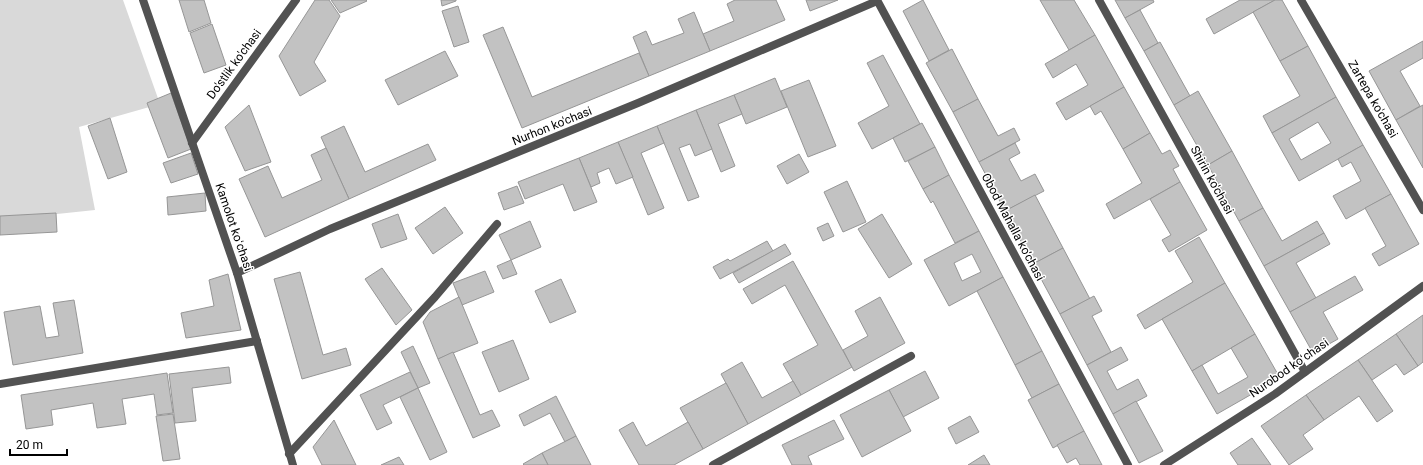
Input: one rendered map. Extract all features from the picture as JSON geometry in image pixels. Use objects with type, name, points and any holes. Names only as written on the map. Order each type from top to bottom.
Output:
[{"type":"street","name":"Kamolot koʻchasi","points":[[143,0],[237,273],[292,465]]},
{"type":"street","name":"Do'stlik ko'chasi","points":[[192,143],[296,0]]},
{"type":"street","name":"Nurhon ko'chasi","points":[[237,273],[330,229],[638,103],[877,0]]},
{"type":"street","name":"Obod Mahalla ko‘chasi","points":[[877,0],[1128,465]]},
{"type":"street","name":"Shirin ko'chasi","points":[[1099,0],[1305,372]]},
{"type":"street","name":"Zartepa ko'chasi","points":[[1301,0],[1423,210]]},
{"type":"street","points":[[289,454],[435,297],[497,224]]},
{"type":"street","name":"Nurobod koʻchasi","points":[[1164,465],[1275,394],[1423,286]]},
{"type":"street","points":[[0,384],[257,341]]},
{"type":"street","points":[[713,465],[910,356]]},
{"type":"shaded area","points":[[0,0],[123,0],[160,104],[79,127],[95,210],[0,220]]},
{"type":"building","points":[[179,0],[204,0],[211,23],[189,32]]},
{"type":"building","points":[[315,0],[329,0],[340,16],[314,62],[326,81],[300,96],[279,56]]},
{"type":"building","points":[[331,0],[366,0],[367,1],[340,13]]},
{"type":"building","points":[[441,0],[456,0],[456,1],[442,6]]},
{"type":"building","points":[[735,0],[776,0],[785,20],[710,51],[703,34],[734,21],[727,4]]},
{"type":"building","points":[[806,0],[838,0],[810,11]]},
{"type":"building","points":[[923,0],[949,50],[929,61],[903,11]]},
{"type":"building","points":[[1040,0],[1074,0],[1095,35],[1069,50]]},
{"type":"building","points":[[1115,0],[1153,0],[1154,2],[1125,18]]},
{"type":"building","points":[[1240,0],[1275,0],[1214,34],[1206,19]]},
{"type":"building","points":[[1275,0],[1282,0],[1308,46],[1280,61],[1253,12]]},
{"type":"building","points":[[458,6],[469,42],[454,47],[442,11]]},
{"type":"building","points":[[1140,10],[1158,43],[1144,51],[1125,18]]},
{"type":"building","points":[[694,12],[710,51],[649,76],[633,37],[646,31],[652,45],[684,33],[678,19]]},
{"type":"building","points":[[212,24],[226,65],[204,73],[190,33]]},
{"type":"building","points":[[503,27],[532,97],[639,53],[649,76],[522,128],[483,35]]},
{"type":"building","points":[[1095,35],[1124,87],[1066,120],[1056,103],[1088,85],[1076,64],[1053,78],[1045,64]]},
{"type":"building","points":[[1423,41],[1423,58],[1400,71],[1420,106],[1396,120],[1369,71]]},
{"type":"building","points":[[1160,42],[1190,96],[1174,105],[1144,51]]},
{"type":"building","points":[[1308,46],[1336,97],[1272,133],[1263,116],[1300,96],[1280,61]]},
{"type":"building","points":[[952,49],[978,99],[953,112],[926,63]]},
{"type":"building","points":[[445,51],[458,76],[398,105],[385,80]]},
{"type":"building","points":[[883,55],[920,124],[872,149],[858,123],[889,106],[867,63]]},
{"type":"building","points":[[775,78],[787,107],[746,124],[734,95]]},
{"type":"building","points":[[809,80],[836,146],[808,157],[781,91]]},
{"type":"building","points":[[1124,87],[1150,133],[1123,149],[1101,111],[1095,115],[1090,106]]},
{"type":"building","points":[[1198,91],[1232,151],[1208,165],[1174,105]]},
{"type":"building","points":[[171,93],[191,149],[168,158],[147,103]]},
{"type":"building","points":[[734,95],[742,114],[718,124],[735,166],[721,172],[696,110]]},
{"type":"building","points":[[1336,97],[1363,145],[1299,181],[1272,133]],"holes":[[[1318,122],[1331,143],[1301,160],[1289,139]]]},
{"type":"building","points":[[978,99],[998,136],[1014,128],[1020,140],[979,162],[953,112]]},
{"type":"building","points":[[249,105],[271,162],[245,171],[225,127]]},
{"type":"building","points":[[1423,105],[1423,168],[1396,120]]},
{"type":"building","points":[[696,110],[712,149],[695,156],[690,144],[679,148],[699,197],[688,201],[657,126]]},
{"type":"building","points":[[110,118],[127,172],[108,179],[88,126]]},
{"type":"building","points":[[922,123],[935,147],[905,162],[893,138]]},
{"type":"building","points":[[344,126],[365,172],[428,144],[436,160],[349,199],[321,137]]},
{"type":"building","points":[[657,126],[664,143],[641,153],[664,208],[648,215],[618,142]]},
{"type":"building","points":[[1150,133],[1162,154],[1170,150],[1179,166],[1173,169],[1180,182],[1114,219],[1106,204],[1142,183],[1123,149]]},
{"type":"building","points":[[618,142],[633,177],[616,184],[609,168],[597,173],[600,183],[591,187],[579,158]]},
{"type":"building","points":[[1015,143],[1020,153],[1009,159],[1021,181],[1035,174],[1044,191],[1005,211],[979,162]]},
{"type":"building","points":[[1363,145],[1391,194],[1346,219],[1333,196],[1361,181],[1351,162],[1342,167],[1338,159]]},
{"type":"building","points":[[935,147],[949,175],[923,189],[908,161]]},
{"type":"building","points":[[326,148],[349,199],[265,237],[239,179],[268,166],[282,198],[322,180],[311,155]]},
{"type":"building","points":[[1232,151],[1263,208],[1239,221],[1208,165]]},
{"type":"building","points":[[191,153],[198,174],[171,183],[163,163]]},
{"type":"building","points":[[799,154],[809,172],[787,184],[777,166]]},
{"type":"building","points":[[579,158],[597,202],[574,211],[563,184],[525,199],[518,182]]},
{"type":"building","points":[[949,175],[979,231],[955,243],[933,201],[931,203],[923,189]]},
{"type":"building","points":[[847,181],[866,222],[843,232],[824,192]]},
{"type":"building","points":[[1180,182],[1207,230],[1169,252],[1162,240],[1171,235],[1150,199]]},
{"type":"building","points":[[517,186],[524,203],[504,210],[498,193]]},
{"type":"building","points":[[205,193],[206,211],[168,215],[167,197]]},
{"type":"building","points":[[1391,194],[1419,244],[1379,266],[1372,254],[1386,246],[1365,208]]},
{"type":"building","points":[[1035,195],[1063,248],[1033,264],[1005,211]]},
{"type":"building","points":[[445,207],[463,233],[433,254],[415,228]]},
{"type":"building","points":[[1263,208],[1282,241],[1317,221],[1324,233],[1264,266],[1239,221]]},
{"type":"building","points":[[56,213],[57,232],[0,235],[0,216]]},
{"type":"building","points":[[398,214],[407,239],[381,248],[372,224]]},
{"type":"building","points":[[882,214],[912,264],[889,278],[858,229]]},
{"type":"building","points":[[530,221],[541,247],[511,260],[499,235]]},
{"type":"building","points":[[828,223],[834,236],[823,241],[817,228]]},
{"type":"building","points":[[979,231],[1003,277],[949,306],[924,260]],"holes":[[[972,254],[981,272],[962,281],[954,263]]]},
{"type":"building","points":[[1324,233],[1330,244],[1296,263],[1316,298],[1290,312],[1264,266]]},
{"type":"building","points":[[1199,237],[1225,283],[1145,329],[1137,315],[1193,282],[1175,251]]},
{"type":"building","points":[[767,241],[773,251],[720,279],[713,267],[728,259],[730,261]]},
{"type":"building","points":[[785,244],[791,254],[739,283],[733,273]]},
{"type":"building","points":[[1063,248],[1090,299],[1060,314],[1033,264]]},
{"type":"building","points":[[511,260],[517,274],[503,279],[497,266]]},
{"type":"building","points":[[793,261],[852,367],[801,395],[783,364],[818,345],[785,285],[752,304],[743,289]]},
{"type":"building","points":[[382,268],[412,310],[396,325],[365,279]]},
{"type":"building","points":[[485,271],[494,292],[462,305],[453,283]]},
{"type":"building","points":[[300,272],[323,355],[346,348],[351,365],[302,379],[274,279]]},
{"type":"building","points":[[228,274],[241,330],[186,338],[181,313],[214,306],[209,280]]},
{"type":"building","points":[[1355,276],[1363,290],[1323,312],[1338,339],[1313,353],[1290,312]]},
{"type":"building","points":[[1003,277],[1042,351],[1015,365],[977,291]]},
{"type":"building","points":[[561,279],[576,312],[550,323],[535,291]]},
{"type":"building","points":[[1225,283],[1255,334],[1192,371],[1162,319]]},
{"type":"building","points":[[1094,296],[1102,311],[1092,316],[1111,352],[1087,365],[1060,314]]},
{"type":"building","points":[[459,297],[478,343],[438,359],[423,322],[430,312]]},
{"type":"building","points":[[880,297],[905,343],[854,371],[843,350],[868,336],[855,311]]},
{"type":"building","points":[[74,300],[83,353],[13,365],[4,312],[40,306],[46,338],[59,336],[53,303]]},
{"type":"building","points":[[1423,315],[1423,362],[1418,366],[1396,334]]},
{"type":"building","points":[[1255,334],[1280,378],[1217,414],[1192,371],[1202,365],[1218,394],[1248,377],[1231,348]]},
{"type":"building","points":[[1396,334],[1418,366],[1404,375],[1396,364],[1372,380],[1358,360]]},
{"type":"building","points":[[513,340],[529,379],[499,392],[482,352]]},
{"type":"building","points":[[413,346],[430,383],[418,388],[401,352]]},
{"type":"building","points":[[1121,347],[1128,360],[1107,371],[1117,390],[1138,379],[1147,396],[1113,414],[1087,365]]},
{"type":"building","points":[[1042,351],[1059,384],[1032,398],[1015,365]]},
{"type":"building","points":[[453,352],[480,415],[492,410],[500,426],[473,438],[438,359]]},
{"type":"building","points":[[1358,360],[1393,411],[1377,422],[1359,396],[1324,420],[1306,395]]},
{"type":"building","points":[[742,362],[762,398],[793,381],[801,395],[748,424],[721,374]]},
{"type":"building","points":[[229,367],[231,383],[192,388],[196,421],[175,423],[169,374]]},
{"type":"building","points":[[925,371],[939,398],[903,417],[889,390]]},
{"type":"building","points":[[410,372],[418,388],[383,405],[392,423],[377,430],[360,395]]},
{"type":"building","points":[[167,373],[173,413],[157,415],[154,394],[122,399],[126,424],[97,428],[93,403],[51,410],[53,425],[26,429],[21,395]]},
{"type":"building","points":[[726,383],[748,424],[703,449],[680,408]]},
{"type":"building","points":[[1059,384],[1084,431],[1053,448],[1028,400]]},
{"type":"building","points":[[418,388],[447,452],[430,460],[400,397]]},
{"type":"building","points":[[889,390],[911,431],[862,457],[840,415]]},
{"type":"building","points":[[1306,395],[1324,420],[1303,435],[1313,449],[1289,465],[1261,426]]},
{"type":"building","points":[[556,396],[576,436],[565,442],[550,413],[524,426],[519,415]]},
{"type":"building","points":[[1136,401],[1163,451],[1139,463],[1113,414]]},
{"type":"building","points":[[173,414],[180,459],[163,461],[156,416]]},
{"type":"building","points":[[970,416],[979,432],[956,444],[948,428]]},
{"type":"building","points":[[334,420],[356,465],[322,465],[313,447]]},
{"type":"building","points":[[834,420],[844,439],[808,456],[812,465],[792,465],[782,445]]},
{"type":"building","points":[[633,422],[646,446],[688,422],[703,449],[674,465],[639,465],[619,430]]},
{"type":"building","points":[[1084,431],[1102,465],[1080,465],[1076,458],[1067,463],[1057,445]]},
{"type":"building","points":[[576,436],[591,465],[548,465],[542,453]]},
{"type":"building","points":[[1252,438],[1271,465],[1238,465],[1230,453]]},
{"type":"building","points":[[542,453],[548,465],[523,464]]},
{"type":"building","points":[[984,455],[990,465],[968,465]]},
{"type":"building","points":[[399,457],[404,465],[381,465]]}]
